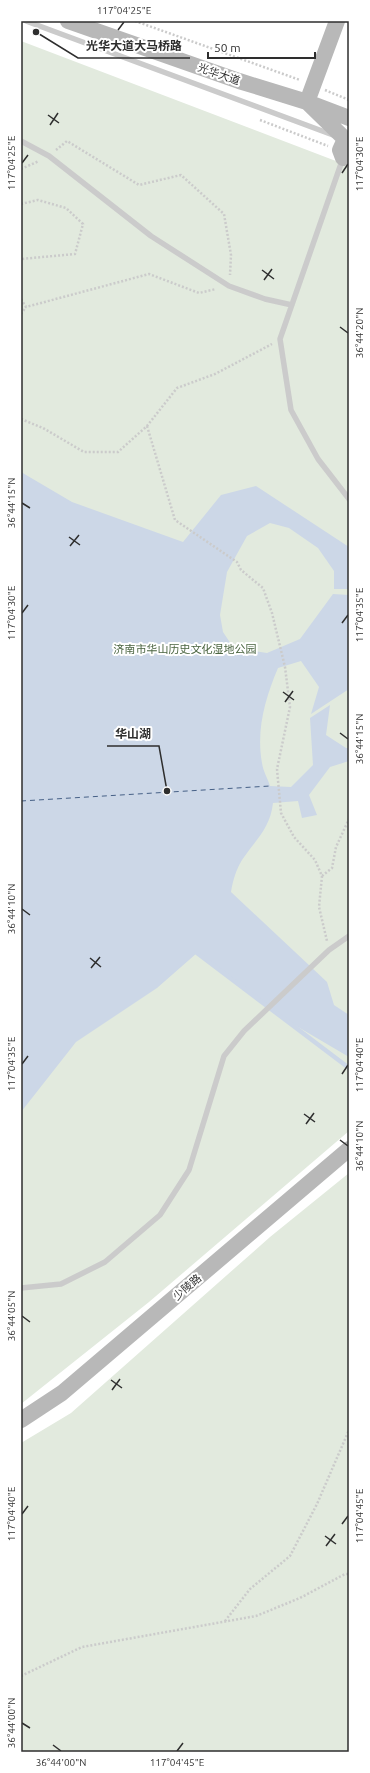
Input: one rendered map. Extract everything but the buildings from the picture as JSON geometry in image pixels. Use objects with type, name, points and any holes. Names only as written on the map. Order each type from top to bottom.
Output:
[{"type":"street","name":"光华大道","points":[[68,21],[239,81],[307,102],[349,118]]},
{"type":"street","points":[[337,21],[307,102],[347,140],[340,150],[343,158]]},
{"type":"street","name":"少陵路","points":[[21,1420],[62,1393],[349,1149]]},
{"type":"lane","points":[[26,21],[347,140]]},
{"type":"lane","points":[[21,141],[49,156],[152,236],[229,286],[265,299],[292,305]]},
{"type":"lane","points":[[343,158],[280,339],[291,410],[318,459],[349,499]]},
{"type":"lane","points":[[21,1288],[61,1284],[105,1262],[160,1215],[189,1170],[224,1056],[244,1031],[329,950],[349,936]]},
{"type":"path","points":[[135,21],[313,85],[349,100]]},
{"type":"path","points":[[21,204],[38,200],[66,208],[83,224],[75,254],[21,259]]},
{"type":"path","points":[[21,314],[26,307]]},
{"type":"path","points":[[21,419],[43,428],[84,452],[118,452],[147,426],[177,388],[215,374],[280,339]]},
{"type":"path","points":[[147,426],[175,520],[237,562],[241,570],[263,588],[279,640],[285,667],[290,707],[277,769],[281,813],[294,837],[315,860],[322,876],[319,907],[329,950]]},
{"type":"path","points":[[322,876],[332,868],[336,846],[349,819]]},
{"type":"path","points":[[225,1621],[250,1589],[290,1556],[317,1504],[349,1430]]},
{"type":"path","points":[[21,1676],[82,1647],[256,1616],[300,1598],[345,1574],[349,1574]]},
{"type":"green space","name":"济南市华山历史文化湿地公园","points":[[21,41],[349,166],[349,1131],[149,1302],[21,1404]]},
{"type":"green space","points":[[349,1173],[349,1752],[21,1752],[21,1443],[71,1413],[270,1237]]},
{"type":"water","points":[[21,472],[72,502],[183,542],[221,495],[256,486],[349,547],[349,589],[334,589],[334,571],[318,548],[289,528],[270,523],[247,536],[227,572],[220,615],[223,632],[231,644],[248,650],[267,653],[300,639],[333,594],[349,595],[349,689],[311,714],[319,687],[301,661],[278,668],[269,691],[263,715],[260,751],[264,772],[270,786],[291,787],[313,765],[310,718],[330,705],[326,735],[346,748],[349,748],[349,761],[330,767],[309,795],[317,815],[302,818],[298,801],[273,803],[266,827],[242,860],[238,868],[231,892],[327,982],[334,1005],[349,1015],[349,1057],[281,1017],[197,953],[157,988],[76,1042],[21,1112]]},
{"type":"waterway","points":[[197,953],[349,1068]]},
{"type":"ferry route","points":[[21,801],[270,786]]},
{"type":"place","name":"光华大道大马桥路","points":[[36,32]]},
{"type":"place","name":"华山湖","points":[[167,791]]}]
